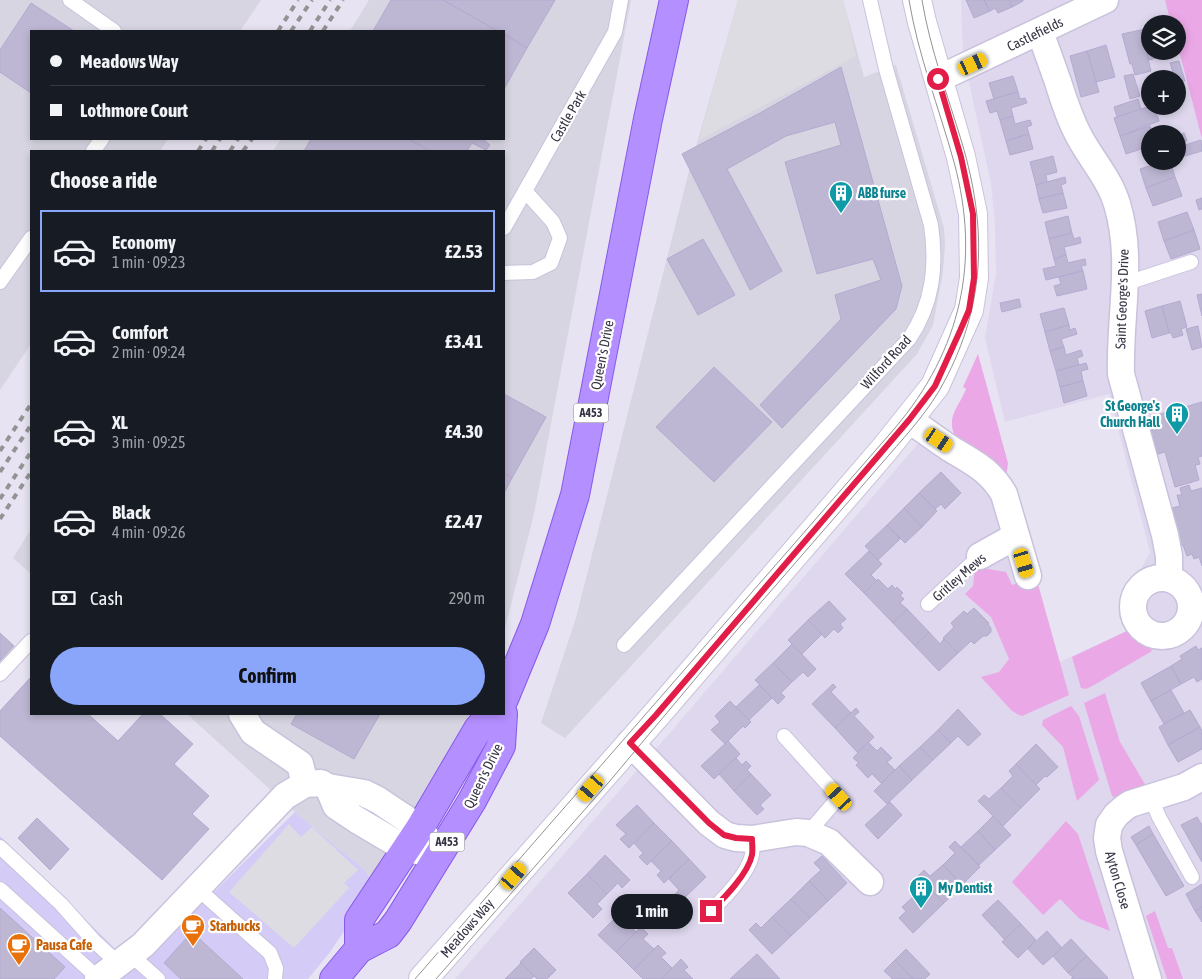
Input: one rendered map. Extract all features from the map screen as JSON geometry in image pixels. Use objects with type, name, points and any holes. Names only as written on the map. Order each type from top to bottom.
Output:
[{"type":"main road","name":"Queen's Drive","points":[[505,697],[535,624],[575,495],[648,119],[674,1]]},
{"type":"main road","name":"Queen's Drive","points":[[359,949],[359,920],[413,838],[478,729],[490,715]]},
{"type":"main road","name":"Queen's Drive","points":[[334,979],[359,949],[388,934],[398,921],[472,801],[501,746],[503,715]]},
{"type":"street","name":"Meadows Way","points":[[423,979],[656,715],[909,420],[935,386],[969,310],[974,278],[973,214],[967,180],[917,0]]},
{"type":"street","name":"Castlefields","points":[[938,79],[1105,0]]},
{"type":"street","name":"Saint George's Drive","points":[[1040,32],[1070,116],[1080,138],[1098,165],[1117,203],[1123,236],[1125,264],[1120,348],[1121,374],[1165,535],[1169,556],[1169,578]]},
{"type":"street","points":[[909,420],[952,449],[972,459],[998,483],[1004,494],[1028,576]]},
{"type":"street","name":"Gritley Mews","points":[[980,556],[1016,536]]},
{"type":"street","points":[[1169,578],[1183,588],[1189,597],[1195,616],[1173,634],[1161,636],[1149,634],[1139,625],[1133,612],[1135,598],[1144,585],[1150,581],[1169,578]]},
{"type":"street","points":[[243,715],[253,732],[300,764],[336,806],[413,838],[439,855]]},
{"type":"street","points":[[630,743],[709,823],[724,835],[752,839],[796,832],[808,833],[829,842],[870,882]]},
{"type":"street","name":"Ayton Close","points":[[1148,979],[1109,851],[1109,825],[1116,815],[1130,804],[1184,787],[1202,777]]},
{"type":"street","points":[[112,969],[198,889],[285,796],[317,786]]},
{"type":"lane","points":[[70,0],[113,30]]},
{"type":"lane","name":"Castle Park","points":[[505,226],[615,32],[621,0]]},
{"type":"lane","name":"Wilford Road","points":[[624,645],[909,339],[919,324],[926,306],[932,280],[935,249],[931,225],[886,69],[870,0]]},
{"type":"lane","points":[[505,273],[533,272],[551,263],[560,238],[553,222],[525,191]]},
{"type":"lane","points":[[0,282],[30,239]]},
{"type":"lane","points":[[1124,284],[1191,262]]},
{"type":"lane","name":"Gritley Mews","points":[[928,604],[980,556]]},
{"type":"lane","points":[[0,674],[30,642]]},
{"type":"lane","points":[[784,736],[839,797],[808,833]]},
{"type":"lane","points":[[1151,798],[1159,818],[1192,877]]},
{"type":"lane","points":[[711,911],[731,892],[750,860],[752,839]]},
{"type":"lane","points":[[0,847],[61,904],[94,941],[112,969]]},
{"type":"lane","points":[[0,888],[112,969],[158,979]]},
{"type":"lane","points":[[198,889],[270,953],[276,968],[274,979]]},
{"type":"shaded area","points":[[0,0],[261,0],[241,30],[30,30],[30,140],[167,140],[161,150],[30,150],[30,345],[0,390]]},
{"type":"shaded area","points":[[369,0],[631,0],[534,514],[505,628],[505,150],[274,150],[280,140],[505,140],[505,30],[351,30]]},
{"type":"shaded area","name":"ABB furse","points":[[738,0],[843,0],[864,77],[896,65],[944,228],[943,272],[933,325],[917,354],[565,738],[541,723],[576,618],[689,171]]},
{"type":"shaded area","points":[[738,0],[843,0],[856,56],[699,140]]},
{"type":"shaded area","points":[[961,0],[1165,0],[1169,15],[1141,15],[1141,60],[1181,60],[1184,70],[1141,70],[1141,115],[1186,115],[1186,78],[1202,139],[1202,979],[455,979],[668,735],[934,425],[995,466],[1060,662],[1129,630],[1124,615],[1124,601],[1150,552],[1109,394],[1005,422],[985,338],[996,273],[995,225],[991,183],[963,55]]},
{"type":"shaded area","points":[[1165,0],[1202,0],[1202,139],[1186,78],[1186,70],[1184,70],[1181,60],[1186,60],[1186,15],[1169,15]]},
{"type":"shaded area","points":[[978,354],[1008,463],[1006,479],[955,436],[953,429],[954,412],[966,389],[963,387]]},
{"type":"shaded area","points":[[30,531],[30,573],[13,558]]},
{"type":"shaded area","points":[[979,563],[988,569],[1006,572],[1012,585],[1036,577],[1069,695],[1022,716],[1011,710],[981,677],[999,672],[1009,659],[991,617],[965,594],[973,586],[975,568]]},
{"type":"shaded area","points":[[1129,630],[1148,645],[1152,651],[1094,685],[1086,689],[1081,688],[1072,657]]},
{"type":"shaded area","points":[[1105,693],[1120,742],[1146,786],[1117,798],[1112,796],[1084,703]]},
{"type":"shaded area","points":[[1071,706],[1079,716],[1099,780],[1077,801],[1063,747],[1042,725],[1043,720]]},
{"type":"shaded area","points":[[188,715],[470,715],[456,746],[374,887],[366,871],[295,812]]},
{"type":"shaded area","points":[[295,812],[366,871],[374,887],[330,952],[308,979],[0,979],[0,836],[136,969]]},
{"type":"shaded area","points":[[1066,821],[1078,834],[1110,931],[1080,919],[1060,899],[1043,915],[1012,882]]},
{"type":"shaded area","points":[[289,824],[301,837],[312,827],[358,870],[344,883],[349,888],[294,948],[229,892]]},
{"type":"shaded area","points":[[1155,911],[1168,948],[1172,948],[1183,979],[1167,979],[1146,916]]},
{"type":"building","points":[[391,0],[443,0],[496,30],[374,30]]},
{"type":"building","points":[[443,0],[555,0],[527,48],[505,35],[505,30],[496,30]]},
{"type":"building","points":[[966,0],[984,0],[990,11],[974,18]]},
{"type":"building","points":[[984,0],[1009,0],[1012,7],[998,13],[995,8],[990,11]]},
{"type":"building","points":[[1009,0],[1023,0],[1023,1],[1012,7]]},
{"type":"building","points":[[31,3],[72,30],[30,30],[30,92],[0,72],[0,50]]},
{"type":"building","points":[[1141,30],[1141,60],[1148,60],[1151,70],[1141,70],[1141,74],[1135,75],[1122,34]]},
{"type":"building","points":[[505,35],[527,48],[505,87]]},
{"type":"building","points":[[1106,45],[1115,77],[1096,82],[1087,51]]},
{"type":"building","points":[[1087,51],[1099,92],[1081,97],[1070,56]]},
{"type":"building","points":[[1179,61],[1182,70],[1172,70],[1170,63]]},
{"type":"building","name":"ABB furse","points":[[841,67],[902,286],[896,309],[782,428],[760,405],[841,319],[835,295],[881,280],[873,259],[817,274],[785,162],[841,145],[835,122],[786,136],[727,169],[782,271],[750,290],[682,154]]},
{"type":"building","points":[[1133,74],[1140,96],[1130,99],[1124,76]]},
{"type":"building","points":[[1013,76],[1018,92],[994,99],[989,83]]},
{"type":"building","points":[[1018,92],[1020,99],[1025,98],[1027,103],[1011,108],[1013,116],[1000,120],[997,111],[990,113],[986,101]]},
{"type":"building","points":[[1138,99],[1141,109],[1117,117],[1114,107]]},
{"type":"building","points":[[1141,109],[1141,115],[1157,115],[1159,121],[1149,125],[1141,125],[1141,128],[1120,136],[1114,118]]},
{"type":"building","points":[[1013,116],[1015,124],[1030,120],[1032,125],[1027,127],[1029,134],[1006,141],[1000,120]]},
{"type":"building","points":[[1141,129],[1141,149],[1126,154],[1120,136]]},
{"type":"building","points":[[1029,134],[1033,149],[1010,155],[1006,141]]},
{"type":"building","points":[[310,140],[410,140],[428,150],[305,150]]},
{"type":"building","points":[[410,140],[484,140],[490,145],[486,150],[472,143],[468,150],[428,150]]},
{"type":"building","points":[[1201,140],[1202,151],[1186,156],[1186,145]]},
{"type":"building","points":[[1053,156],[1057,172],[1046,175],[1047,182],[1036,185],[1030,162]]},
{"type":"building","points":[[1140,169],[1173,170],[1175,177],[1146,188]]},
{"type":"building","points":[[1065,177],[1066,183],[1061,185],[1063,193],[1039,199],[1036,185]]},
{"type":"building","points":[[1175,177],[1182,196],[1153,206],[1146,188]]},
{"type":"building","points":[[1063,193],[1067,208],[1043,213],[1039,199]]},
{"type":"building","points":[[1202,198],[1202,209],[1199,210],[1196,200]]},
{"type":"building","points":[[1187,212],[1194,230],[1164,241],[1158,222]]},
{"type":"building","points":[[1068,216],[1072,233],[1049,239],[1045,222]]},
{"type":"building","points":[[1194,230],[1200,249],[1171,259],[1164,241]]},
{"type":"building","points":[[1072,233],[1074,239],[1080,237],[1081,243],[1064,247],[1066,255],[1054,259],[1049,239]]},
{"type":"building","points":[[703,239],[735,295],[698,315],[667,259]]},
{"type":"building","points":[[1066,255],[1068,263],[1085,259],[1086,265],[1081,266],[1083,271],[1046,280],[1043,269],[1056,266],[1054,259]]},
{"type":"building","points":[[1083,271],[1087,289],[1057,296],[1054,286],[1061,284],[1059,277]]},
{"type":"building","points":[[1202,294],[1202,316],[1197,295]]},
{"type":"building","points":[[1019,299],[1021,307],[1002,312],[1000,303]]},
{"type":"building","points":[[1180,301],[1187,327],[1181,329],[1183,335],[1173,338],[1171,333],[1169,333],[1162,306]]},
{"type":"building","points":[[1162,306],[1169,333],[1152,338],[1145,311]]},
{"type":"building","points":[[1064,308],[1069,325],[1045,332],[1040,314]]},
{"type":"building","points":[[1069,325],[1070,330],[1075,328],[1077,334],[1061,339],[1064,347],[1050,351],[1045,332]]},
{"type":"building","points":[[1198,326],[1202,347],[1192,350],[1186,329]]},
{"type":"building","points":[[1064,347],[1066,355],[1081,350],[1083,356],[1077,358],[1079,365],[1056,371],[1050,351]]},
{"type":"building","points":[[1086,363],[1088,369],[1081,371],[1083,381],[1060,387],[1056,371]]},
{"type":"building","points":[[714,367],[772,422],[714,482],[656,427]]},
{"type":"building","points":[[1083,381],[1087,396],[1064,403],[1060,387]]},
{"type":"building","points":[[505,395],[546,417],[512,478],[505,474]]},
{"type":"building","name":"St George's Church Hall","points":[[1202,402],[1202,456],[1198,457],[1200,464],[1195,465],[1199,480],[1175,487],[1165,452],[1158,454],[1147,418]]},
{"type":"building","points":[[941,472],[961,493],[945,509],[941,504],[935,509],[919,493]]},
{"type":"building","points":[[505,474],[512,478],[505,491]]},
{"type":"building","points":[[1189,485],[1191,491],[1202,488],[1202,566],[1199,557],[1194,559],[1192,554],[1187,556],[1183,545],[1179,546],[1172,524],[1176,522],[1172,508],[1180,506],[1177,495],[1182,495],[1180,488]]},
{"type":"building","points":[[919,493],[937,511],[922,527],[904,508]]},
{"type":"building","points":[[904,508],[922,527],[905,543],[887,525]]},
{"type":"building","points":[[887,525],[900,539],[878,560],[865,546]]},
{"type":"building","points":[[869,551],[882,564],[871,575],[877,581],[864,593],[845,574]]},
{"type":"building","points":[[878,579],[888,589],[892,585],[903,593],[900,595],[904,599],[900,603],[907,609],[893,623],[864,593]]},
{"type":"building","points":[[829,601],[846,619],[840,624],[843,628],[838,633],[834,629],[825,638],[808,620]]},
{"type":"building","points":[[974,608],[989,623],[991,632],[974,644],[971,641],[958,653],[943,638],[954,627],[951,623],[964,611],[967,614]]},
{"type":"building","points":[[907,609],[929,632],[915,646],[893,623]]},
{"type":"building","points":[[808,620],[822,634],[802,654],[788,640]]},
{"type":"building","points":[[929,632],[940,644],[944,639],[958,653],[939,671],[915,646]]},
{"type":"building","points":[[0,633],[14,646],[0,661]]},
{"type":"building","points":[[792,644],[816,669],[808,677],[803,672],[792,682],[773,663]]},
{"type":"building","points":[[1196,646],[1198,650],[1202,648],[1202,679],[1197,682],[1194,677],[1181,684],[1171,666],[1182,659],[1180,656]]},
{"type":"building","points":[[773,663],[792,682],[781,693],[785,697],[778,704],[755,680]]},
{"type":"building","points":[[1171,666],[1181,684],[1151,701],[1141,683]]},
{"type":"building","points":[[30,678],[30,715],[89,715],[118,741],[142,715],[161,715],[193,744],[174,764],[209,796],[192,814],[209,829],[162,880],[0,736],[0,711]]},
{"type":"building","points":[[833,684],[836,687],[831,692],[851,713],[835,728],[812,704]]},
{"type":"building","points":[[759,685],[772,698],[749,720],[736,707]]},
{"type":"building","points":[[1171,690],[1184,713],[1164,724],[1151,701]]},
{"type":"building","points":[[730,701],[751,722],[745,728],[743,726],[725,744],[711,730],[720,722],[715,716]]},
{"type":"building","points":[[856,708],[859,712],[854,716],[874,737],[858,753],[835,728]]},
{"type":"building","points":[[958,709],[981,734],[968,746],[958,736],[951,743],[938,730]]},
{"type":"building","points":[[1190,710],[1200,727],[1168,745],[1159,727]]},
{"type":"building","points":[[296,715],[379,715],[354,759],[291,724]]},
{"type":"building","points":[[1200,727],[1202,731],[1202,749],[1178,762],[1168,745]]},
{"type":"building","points":[[938,730],[951,743],[933,760],[920,747]]},
{"type":"building","points":[[728,741],[740,754],[714,779],[701,766]]},
{"type":"building","points":[[868,742],[877,751],[881,747],[892,758],[887,762],[895,770],[881,783],[872,774],[868,778],[856,765],[859,763],[853,758]]},
{"type":"building","points":[[1036,744],[1058,767],[1036,785],[1016,764]]},
{"type":"building","points":[[920,747],[933,760],[912,780],[899,766]]},
{"type":"building","points":[[736,758],[742,765],[746,761],[751,766],[747,770],[751,774],[734,791],[719,774]]},
{"type":"building","points":[[1016,764],[1040,789],[1021,808],[1001,788],[1013,776],[1009,771]]},
{"type":"building","points":[[899,766],[912,780],[887,804],[874,791]]},
{"type":"building","points":[[751,774],[771,795],[760,805],[764,809],[757,815],[734,791]]},
{"type":"building","points":[[1001,788],[1021,808],[1003,826],[978,801],[984,795],[989,799]]},
{"type":"building","points":[[890,802],[902,815],[878,839],[865,825]]},
{"type":"building","points":[[637,805],[654,823],[629,848],[620,839],[626,834],[616,825]]},
{"type":"building","points":[[993,816],[1011,835],[995,850],[978,831]]},
{"type":"building","points":[[1197,817],[1202,825],[1202,862],[1181,825]]},
{"type":"building","points":[[37,818],[69,849],[50,870],[18,838]]},
{"type":"building","points":[[654,823],[672,841],[647,865],[639,857],[643,853],[634,843]]},
{"type":"building","points":[[1149,826],[1153,834],[1136,845],[1131,837]]},
{"type":"building","points":[[978,831],[995,850],[979,865],[961,847]]},
{"type":"building","points":[[1153,834],[1184,886],[1166,896],[1136,845]]},
{"type":"building","points":[[672,841],[689,859],[664,883],[657,875],[661,871],[651,861]]},
{"type":"building","points":[[955,841],[980,867],[962,885],[943,865],[955,853],[949,847]]},
{"type":"building","points":[[605,855],[630,880],[622,888],[618,883],[607,894],[587,874]]},
{"type":"building","points":[[822,856],[847,883],[828,901],[809,881],[821,870],[814,863]]},
{"type":"building","points":[[689,859],[706,877],[681,901],[675,894],[679,890],[669,879]]},
{"type":"building","points":[[943,865],[962,885],[944,903],[918,876],[924,870],[930,876]]},
{"type":"building","points":[[587,874],[607,894],[597,904],[602,909],[593,918],[568,893]]},
{"type":"building","points":[[809,881],[828,901],[810,918],[791,899]]},
{"type":"building","points":[[1202,884],[1202,907],[1195,911],[1186,894]]},
{"type":"building","name":"My Dentist","points":[[926,885],[944,903],[913,933],[899,918],[906,911],[902,907]]},
{"type":"building","points":[[791,899],[810,918],[791,936],[772,917]]},
{"type":"building","points":[[998,900],[1021,924],[1005,940],[982,915]]},
{"type":"building","points":[[1202,907],[1202,922],[1195,911]]},
{"type":"building","points":[[0,908],[65,967],[54,979],[0,979]]},
{"type":"building","points":[[623,910],[630,917],[625,922],[636,932],[616,952],[598,935]]},
{"type":"building","points":[[772,917],[791,936],[772,954],[749,930],[756,923],[761,928]]},
{"type":"building","points":[[1021,924],[1036,940],[1018,958],[1002,942]]},
{"type":"building","points":[[641,927],[648,934],[643,939],[654,949],[634,970],[616,952]]},
{"type":"building","points":[[1047,931],[1062,948],[1043,965],[1028,949]]},
{"type":"building","name":"Starbucks","points":[[192,932],[243,979],[181,979],[164,963]]},
{"type":"building","points":[[1071,939],[1087,956],[1068,973],[1053,956]]},
{"type":"building","points":[[658,945],[666,953],[661,957],[672,968],[662,979],[643,979],[634,970]]},
{"type":"building","points":[[534,948],[556,970],[547,979],[537,979],[520,962]]},
{"type":"building","points":[[906,949],[930,974],[925,979],[913,979],[895,960]]},
{"type":"building","points":[[757,954],[780,979],[730,979]]},
{"type":"building","points":[[1087,956],[1107,979],[1071,979],[1073,977],[1068,973]]},
{"type":"building","points":[[681,959],[688,967],[684,970],[693,979],[662,979]]},
{"type":"building","points":[[895,960],[913,979],[892,979],[884,971]]},
{"type":"building","points":[[521,963],[534,976],[531,979],[505,979]]},
{"type":"tram line","points":[[415,979],[895,428],[918,398],[936,367],[950,336],[959,303],[965,269],[965,234],[962,199],[954,162],[923,61],[909,0]]},
{"type":"tram line","points":[[436,979],[609,782],[717,653],[904,438],[926,411],[944,382],[958,353],[968,324],[975,294],[978,265],[978,235],[976,205],[970,174],[934,54],[922,0]]},
{"type":"railway","points":[[279,30],[298,0]]},
{"type":"railway","points":[[292,30],[312,0]]},
{"type":"railway","points":[[311,30],[330,0]]},
{"type":"railway","points":[[324,30],[343,0]]},
{"type":"railway","points":[[199,150],[205,140]]},
{"type":"railway","points":[[213,150],[219,140]]},
{"type":"railway","points":[[231,150],[237,140]]},
{"type":"railway","points":[[244,150],[251,140]]},
{"type":"railway","points":[[0,451],[30,406]]},
{"type":"railway","points":[[0,472],[30,427]]},
{"type":"railway","points":[[0,499],[30,454]]},
{"type":"railway","points":[[0,519],[30,474]]},
{"type":"place","name":"ABB furse","points":[[841,214]]},
{"type":"place","name":"St George's Church Hall","points":[[1177,435]]},
{"type":"place","name":"My Dentist","points":[[921,909]]},
{"type":"place","name":"Starbucks","points":[[193,947]]},
{"type":"place","name":"Pausa Cafe","points":[[19,966]]},
{"type":"route","points":[[711,911],[731,892],[750,860],[752,839],[724,835],[709,823],[630,743],[909,420],[935,386],[941,374],[969,310],[974,278],[973,214],[967,180],[938,79]]}]
